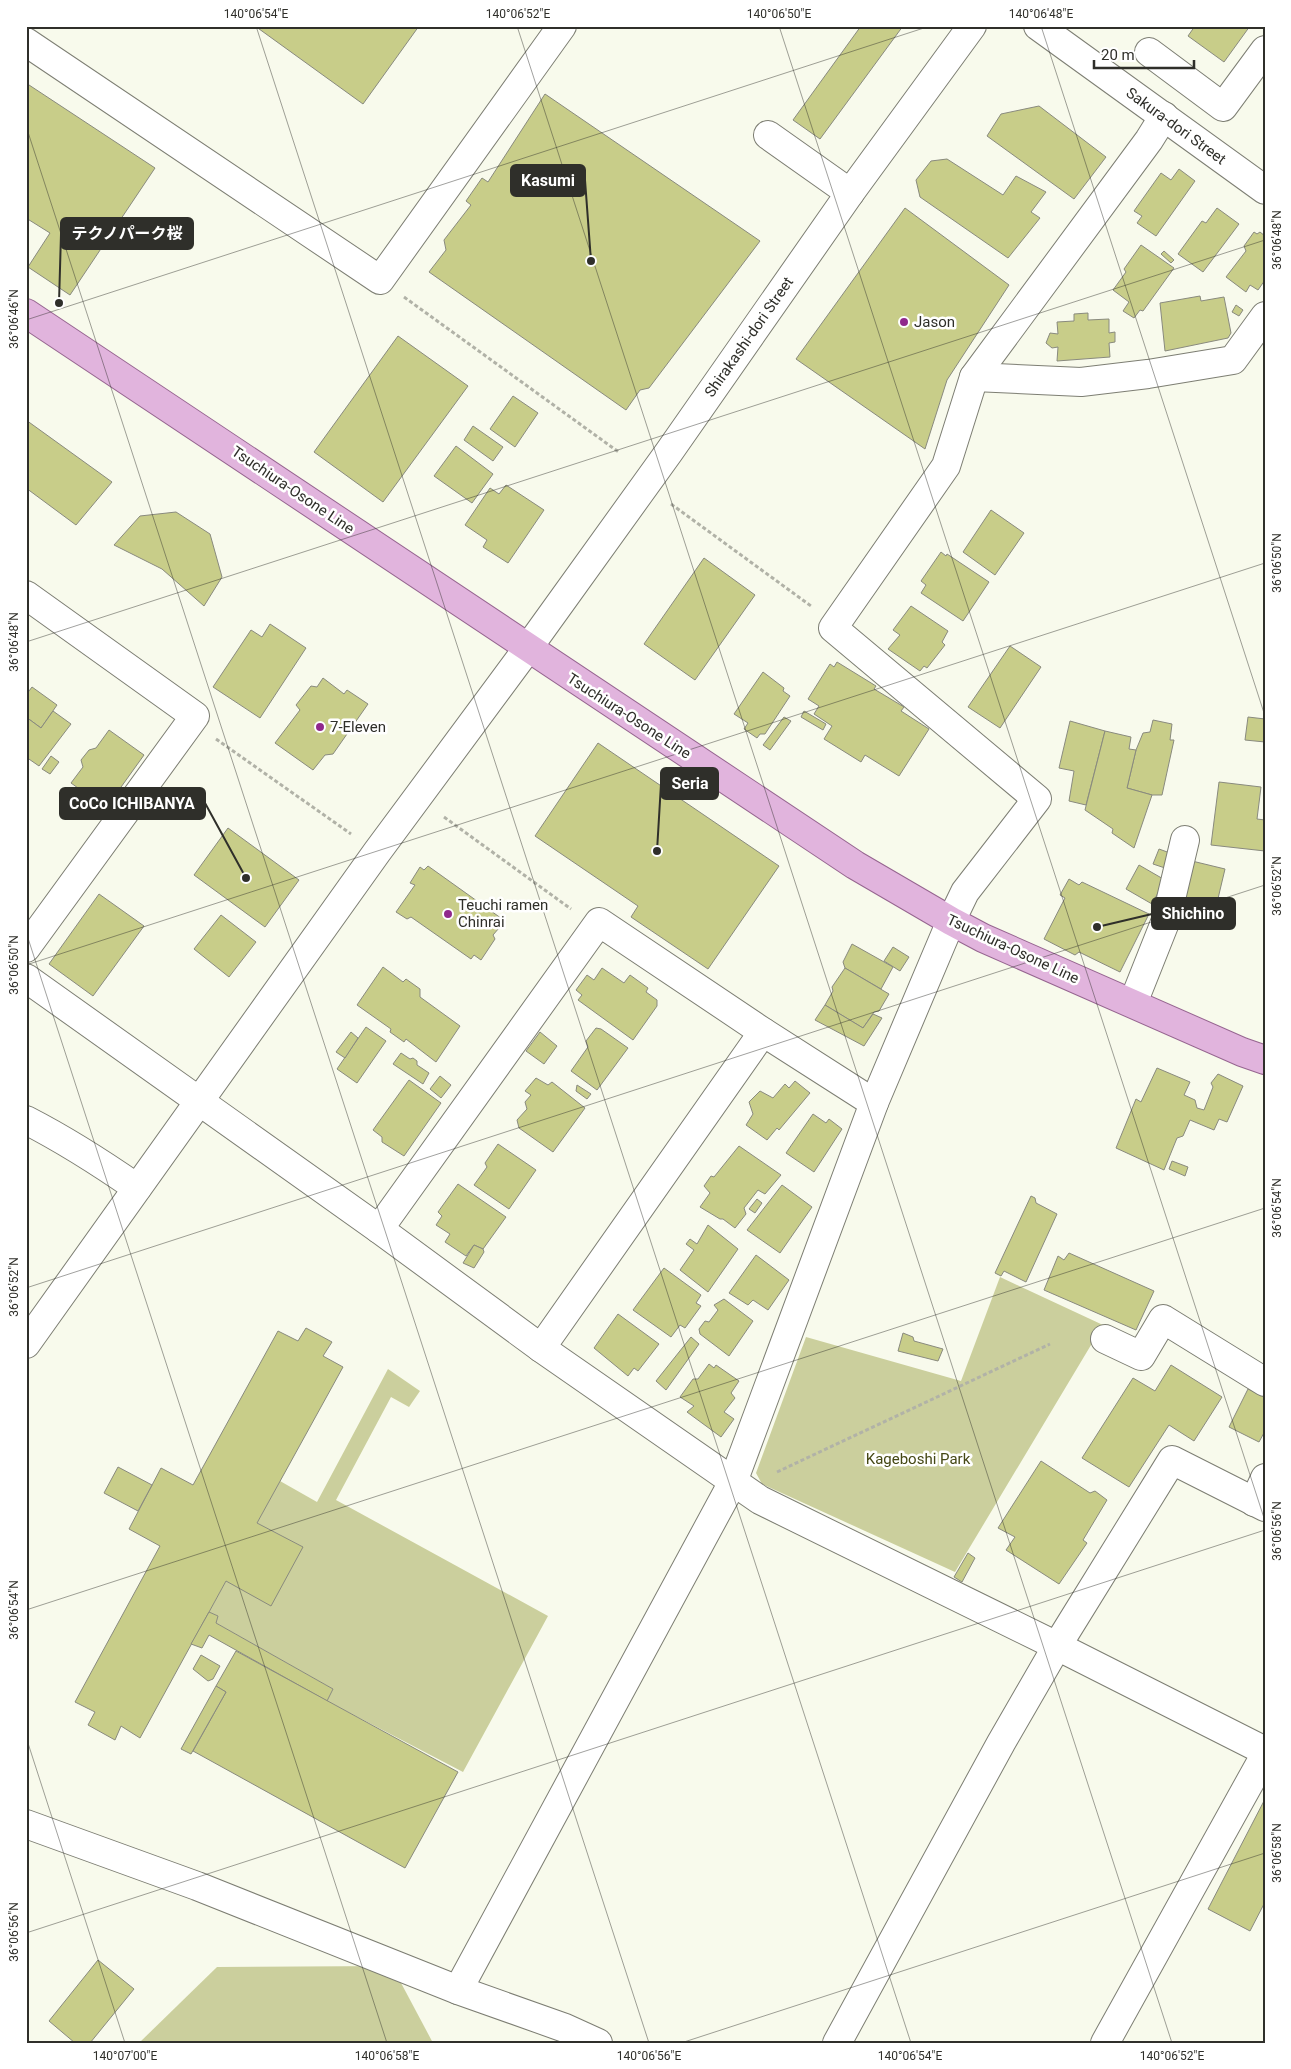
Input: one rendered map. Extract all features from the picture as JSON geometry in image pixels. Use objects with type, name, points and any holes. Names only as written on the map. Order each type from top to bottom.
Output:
[{"type":"main road","name":"Tsuchiura-Osone Line","points":[[26,313],[855,865],[951,921],[1010,950],[1242,1052],[1265,1060]]},
{"type":"street","points":[[26,42],[380,280],[562,26]]},
{"type":"street","name":"Shirakashi-dori Street","points":[[26,1344],[382,845],[528,648],[669,452],[850,194],[972,26]]},
{"type":"street","name":"Sakura-dori Street","points":[[1038,26],[1265,190]]},
{"type":"street","points":[[1149,52],[1223,107],[1265,50]]},
{"type":"street","points":[[458,1990],[737,1485],[874,1103],[951,921],[965,892],[1037,799],[833,628],[946,466],[974,377],[1149,140],[1164,116]]},
{"type":"street","points":[[768,135],[850,194]]},
{"type":"street","points":[[974,377],[1081,382],[1148,374],[1233,360],[1265,316]]},
{"type":"street","points":[[26,595],[195,716],[26,948]]},
{"type":"street","points":[[1133,1003],[1166,920],[1185,840]]},
{"type":"street","points":[[379,1229],[599,922],[763,1032],[874,1103]]},
{"type":"street","points":[[26,978],[379,1229],[541,1348],[760,1500],[1057,1646],[1265,1753],[1105,2043]]},
{"type":"street","points":[[541,1348],[763,1032]]},
{"type":"street","points":[[26,1120],[58,1136],[137,1188]]},
{"type":"street","points":[[1105,1339],[1141,1356],[1163,1319],[1265,1382]]},
{"type":"street","points":[[837,2043],[996,1752],[1057,1646],[1172,1460],[1261,1496]]},
{"type":"street","points":[[26,1824],[197,1886],[458,1990],[565,2028],[598,2043]]},
{"type":"path","points":[[380,280],[620,453]]},
{"type":"path","points":[[670,503],[835,623]]},
{"type":"path","points":[[192,721],[351,834]]},
{"type":"path","points":[[444,817],[595,927]]},
{"type":"path","points":[[737,1485],[1050,1344]]},
{"type":"green space","name":"Kageboshi Park","points":[[1000,1277],[1103,1325],[955,1572],[762,1484],[756,1473],[806,1337],[961,1381]]},
{"type":"green space","points":[[388,1369],[420,1391],[409,1407],[391,1397],[336,1500],[548,1616],[463,1772],[327,1701],[333,1689],[216,1623],[218,1616],[209,1612],[226,1581],[302,1547],[257,1523],[280,1481],[317,1502]]},
{"type":"green space","points":[[392,1966],[433,2043],[139,2043],[217,1967]]},
{"type":"building","points":[[255,26],[419,26],[363,104]]},
{"type":"building","points":[[861,26],[903,26],[820,139],[793,120]]},
{"type":"building","points":[[1195,26],[1250,26],[1224,62],[1188,36]]},
{"type":"building","points":[[26,83],[155,168],[70,295],[28,267],[50,233],[26,218]]},
{"type":"building","points":[[545,94],[760,241],[649,388],[640,390],[626,410],[429,272],[446,250],[444,240],[471,205],[466,201],[482,178],[488,182]]},
{"type":"building","points":[[1039,106],[1106,157],[1074,199],[987,136],[1001,114]]},
{"type":"building","points":[[947,159],[1003,195],[1016,176],[1046,192],[1031,212],[1040,218],[1008,258],[920,197],[916,180],[931,161]]},
{"type":"building","points":[[1179,169],[1195,181],[1156,236],[1137,223],[1142,216],[1134,211],[1161,173],[1171,180]]},
{"type":"building","name":"Jason","points":[[905,208],[1009,285],[947,380],[925,449],[796,359]]},
{"type":"building","points":[[1217,208],[1239,224],[1203,272],[1178,254],[1202,221],[1206,223]]},
{"type":"building","points":[[1254,232],[1257,234],[1260,232],[1265,236],[1265,280],[1258,290],[1250,285],[1246,292],[1226,277],[1246,251],[1244,246]]},
{"type":"building","points":[[1141,245],[1174,268],[1143,311],[1140,310],[1134,318],[1123,311],[1129,302],[1113,290],[1126,272],[1124,269]]},
{"type":"building","points":[[1164,251],[1174,260],[1171,263],[1161,254]]},
{"type":"building","points":[[1200,296],[1201,301],[1224,297],[1231,333],[1228,338],[1165,351],[1160,303]]},
{"type":"building","points":[[1236,305],[1243,310],[1239,316],[1232,312]]},
{"type":"building","points":[[1088,313],[1088,320],[1109,319],[1109,333],[1115,332],[1115,342],[1109,343],[1110,357],[1057,361],[1058,347],[1052,348],[1046,343],[1050,333],[1058,334],[1057,322],[1074,321],[1074,314]]},
{"type":"building","points":[[398,336],[468,386],[383,502],[314,452]]},
{"type":"building","points":[[513,396],[538,413],[515,447],[490,429]]},
{"type":"building","points":[[26,420],[112,482],[76,525],[26,488]]},
{"type":"building","points":[[473,426],[503,447],[493,461],[464,440]]},
{"type":"building","points":[[456,446],[493,474],[472,503],[434,476]]},
{"type":"building","points":[[506,485],[544,510],[508,563],[483,547],[487,540],[465,525],[490,488],[499,494]]},
{"type":"building","points":[[991,510],[1024,533],[995,575],[963,552]]},
{"type":"building","points":[[176,512],[210,534],[222,577],[204,606],[162,569],[114,545],[140,516]]},
{"type":"building","points":[[941,552],[989,582],[963,621],[921,593],[926,585],[921,581]]},
{"type":"building","points":[[704,558],[755,595],[695,680],[644,644]]},
{"type":"building","points":[[911,606],[948,631],[942,642],[945,645],[927,668],[924,666],[920,671],[888,649],[900,635],[893,630]]},
{"type":"building","points":[[270,624],[306,648],[260,718],[213,687],[251,630],[262,637]]},
{"type":"building","points":[[1010,646],[1041,667],[1000,728],[968,707]]},
{"type":"building","points":[[837,662],[876,686],[874,689],[904,707],[901,711],[929,729],[899,776],[865,755],[861,762],[824,739],[832,726],[814,714],[819,706],[808,699],[830,664],[834,667]]},
{"type":"building","points":[[763,672],[784,688],[783,691],[790,696],[765,734],[760,734],[757,738],[744,729],[748,723],[734,714]]},
{"type":"building","name":"7-Eleven","points":[[323,678],[344,694],[347,690],[368,704],[333,754],[325,755],[313,770],[275,743],[300,710],[296,705],[311,686],[317,687]]},
{"type":"building","points":[[32,687],[57,705],[41,728],[26,717],[26,695]]},
{"type":"building","points":[[53,711],[71,724],[39,766],[26,757],[26,717],[41,728]]},
{"type":"building","points":[[804,711],[826,724],[823,730],[801,717]]},
{"type":"building","points":[[784,717],[791,721],[770,750],[763,745]]},
{"type":"building","points":[[1248,717],[1265,719],[1265,742],[1245,740]]},
{"type":"building","points":[[1153,720],[1172,724],[1170,740],[1174,740],[1162,795],[1152,795],[1127,788],[1136,750],[1143,733],[1150,732]]},
{"type":"building","points":[[1070,721],[1105,731],[1086,805],[1069,801],[1074,771],[1059,768]]},
{"type":"building","points":[[109,730],[144,755],[106,808],[71,783],[83,767],[81,760],[89,750],[96,748]]},
{"type":"building","points":[[1105,731],[1131,737],[1129,749],[1136,750],[1127,788],[1152,795],[1134,848],[1112,833],[1113,829],[1085,810]]},
{"type":"building","points":[[598,743],[779,866],[708,969],[631,917],[638,906],[535,836]]},
{"type":"building","points":[[51,756],[59,762],[50,774],[42,769]]},
{"type":"building","points":[[1219,782],[1261,787],[1257,819],[1265,820],[1265,851],[1211,845]]},
{"type":"building","points":[[228,828],[299,880],[265,927],[194,875]]},
{"type":"building","points":[[1159,849],[1170,853],[1165,868],[1153,864]]},
{"type":"building","points":[[1192,861],[1225,869],[1211,928],[1177,920]]},
{"type":"building","points":[[1139,865],[1165,880],[1152,904],[1126,889]]},
{"type":"building","name":"Teuchi ramen Chinrai","points":[[428,866],[505,921],[493,935],[495,939],[481,960],[474,955],[471,959],[411,917],[407,919],[396,912],[415,885],[410,883],[420,867],[424,870]]},
{"type":"building","points":[[1069,879],[1079,885],[1082,882],[1149,914],[1120,972],[1079,952],[1075,955],[1044,939],[1065,898],[1060,895]]},
{"type":"building","points":[[99,894],[144,926],[93,996],[49,964]]},
{"type":"building","points":[[221,915],[256,942],[229,977],[194,949]]},
{"type":"building","points":[[852,944],[893,967],[881,989],[845,968],[843,962]]},
{"type":"building","points":[[893,947],[909,957],[900,971],[884,961]]},
{"type":"building","points":[[383,967],[403,982],[406,979],[420,989],[420,997],[460,1026],[436,1062],[406,1039],[404,1042],[390,1032],[391,1029],[357,1005]]},
{"type":"building","points":[[602,968],[624,983],[630,975],[648,988],[646,992],[657,1000],[657,1006],[633,1040],[578,1000],[582,995],[576,990],[587,975],[594,980]]},
{"type":"building","points":[[845,968],[889,994],[879,1011],[874,1012],[863,1028],[825,1005],[833,991],[832,987]]},
{"type":"building","points":[[825,1005],[863,1028],[873,1014],[882,1018],[864,1046],[815,1020]]},
{"type":"building","points":[[366,1027],[386,1041],[357,1083],[337,1069]]},
{"type":"building","points":[[596,1028],[601,1029],[628,1048],[597,1090],[571,1071],[588,1047],[586,1041]]},
{"type":"building","points":[[351,1032],[358,1038],[345,1058],[336,1052]]},
{"type":"building","points":[[540,1032],[557,1046],[544,1064],[526,1051]]},
{"type":"building","points":[[401,1053],[410,1059],[413,1058],[417,1061],[417,1065],[429,1073],[423,1084],[393,1064]]},
{"type":"building","points":[[1157,1068],[1190,1082],[1184,1095],[1195,1100],[1197,1108],[1204,1110],[1213,1087],[1211,1083],[1218,1074],[1243,1086],[1227,1122],[1219,1119],[1214,1130],[1190,1120],[1183,1136],[1177,1138],[1164,1170],[1116,1148],[1136,1099],[1141,1102]]},
{"type":"building","points":[[440,1076],[451,1085],[441,1098],[430,1089]]},
{"type":"building","points":[[536,1078],[548,1085],[552,1082],[585,1108],[553,1152],[519,1128],[517,1120],[527,1109],[525,1102],[531,1095],[525,1091]]},
{"type":"building","points":[[409,1080],[441,1103],[404,1156],[382,1142],[382,1137],[373,1130]]},
{"type":"building","points":[[795,1081],[810,1093],[779,1130],[777,1128],[767,1140],[746,1125],[753,1114],[749,1102],[760,1091],[773,1098],[785,1084],[789,1088]]},
{"type":"building","points":[[577,1085],[591,1094],[587,1099],[576,1091]]},
{"type":"building","points":[[813,1114],[826,1123],[829,1119],[842,1129],[814,1172],[786,1153]]},
{"type":"building","points":[[498,1144],[536,1170],[509,1209],[474,1185],[487,1167],[485,1163]]},
{"type":"building","points":[[739,1146],[781,1175],[765,1194],[758,1190],[744,1208],[746,1214],[735,1228],[723,1219],[700,1207],[710,1193],[704,1186],[711,1176],[714,1177]]},
{"type":"building","points":[[1172,1161],[1188,1167],[1185,1176],[1169,1169]]},
{"type":"building","points":[[458,1184],[506,1217],[483,1249],[474,1245],[466,1256],[445,1242],[450,1234],[436,1225],[442,1216],[438,1212]]},
{"type":"building","points":[[782,1185],[812,1207],[780,1253],[747,1230]]},
{"type":"building","points":[[1031,1196],[1035,1198],[1036,1203],[1057,1214],[1026,1282],[1004,1271],[1001,1276],[995,1273]]},
{"type":"building","points":[[757,1199],[762,1203],[755,1213],[749,1209]]},
{"type":"building","points":[[708,1225],[738,1249],[708,1292],[680,1270],[694,1250],[686,1244],[690,1239],[697,1244]]},
{"type":"building","points":[[474,1245],[483,1249],[484,1252],[474,1268],[463,1263]]},
{"type":"building","points":[[1069,1253],[1154,1291],[1136,1330],[1044,1290],[1058,1256],[1064,1260]]},
{"type":"building","points":[[756,1255],[789,1280],[768,1310],[753,1300],[748,1305],[729,1293]]},
{"type":"building","points":[[664,1268],[701,1295],[696,1303],[701,1306],[685,1328],[680,1325],[671,1337],[633,1310]]},
{"type":"building","points":[[724,1299],[753,1321],[729,1356],[700,1334],[699,1329],[705,1321],[709,1322],[718,1310],[714,1305]]},
{"type":"building","points":[[618,1314],[659,1344],[638,1371],[634,1368],[628,1376],[594,1348]]},
{"type":"building","points":[[306,1328],[332,1342],[323,1356],[343,1367],[257,1523],[303,1547],[271,1606],[226,1581],[140,1738],[121,1726],[115,1740],[88,1725],[95,1712],[75,1702],[160,1546],[129,1529],[161,1468],[193,1485],[278,1331],[298,1341]]},
{"type":"building","points":[[903,1333],[913,1337],[914,1341],[943,1349],[938,1361],[898,1351]]},
{"type":"building","points":[[691,1337],[699,1344],[666,1390],[656,1381]]},
{"type":"building","points":[[709,1364],[714,1368],[716,1365],[739,1381],[731,1393],[735,1398],[724,1412],[734,1419],[721,1437],[687,1412],[694,1406],[680,1397],[693,1379],[698,1379]]},
{"type":"building","points":[[1171,1365],[1222,1397],[1194,1441],[1169,1425],[1129,1487],[1082,1458],[1133,1378],[1155,1391]]},
{"type":"building","points":[[1248,1389],[1265,1397],[1265,1431],[1259,1442],[1229,1427]]},
{"type":"building","points":[[1041,1461],[1090,1493],[1095,1491],[1107,1500],[1083,1540],[1087,1543],[1059,1584],[1006,1550],[1015,1537],[998,1528]]},
{"type":"building","points":[[118,1467],[152,1485],[138,1511],[104,1493]]},
{"type":"building","points":[[968,1553],[975,1558],[962,1582],[954,1577]]},
{"type":"building","points":[[209,1612],[218,1616],[216,1623],[333,1689],[327,1701],[209,1635],[202,1648],[191,1644]]},
{"type":"building","points":[[236,1651],[458,1772],[405,1868],[193,1751],[226,1692],[216,1686]]},
{"type":"building","points":[[201,1655],[220,1666],[213,1679],[208,1681],[193,1669]]},
{"type":"building","points":[[216,1686],[226,1692],[191,1754],[181,1749]]},
{"type":"building","points":[[1265,1799],[1265,1902],[1250,1931],[1208,1909]]},
{"type":"building","points":[[98,1960],[134,1989],[90,2043],[75,2043],[49,2021]]},
{"type":"place","name":"Kasumi","points":[[591,261]]},
{"type":"place","name":"テクノパーク桜","points":[[59,303]]},
{"type":"place","name":"Jason","points":[[904,322]]},
{"type":"place","name":"7-Eleven","points":[[320,727]]},
{"type":"place","name":"Seria","points":[[657,851]]},
{"type":"place","name":"CoCo ICHIBANYA","points":[[246,878]]},
{"type":"place","name":"Teuchi ramen Chinrai","points":[[448,914]]},
{"type":"place","name":"Shichino","points":[[1097,927]]}]
